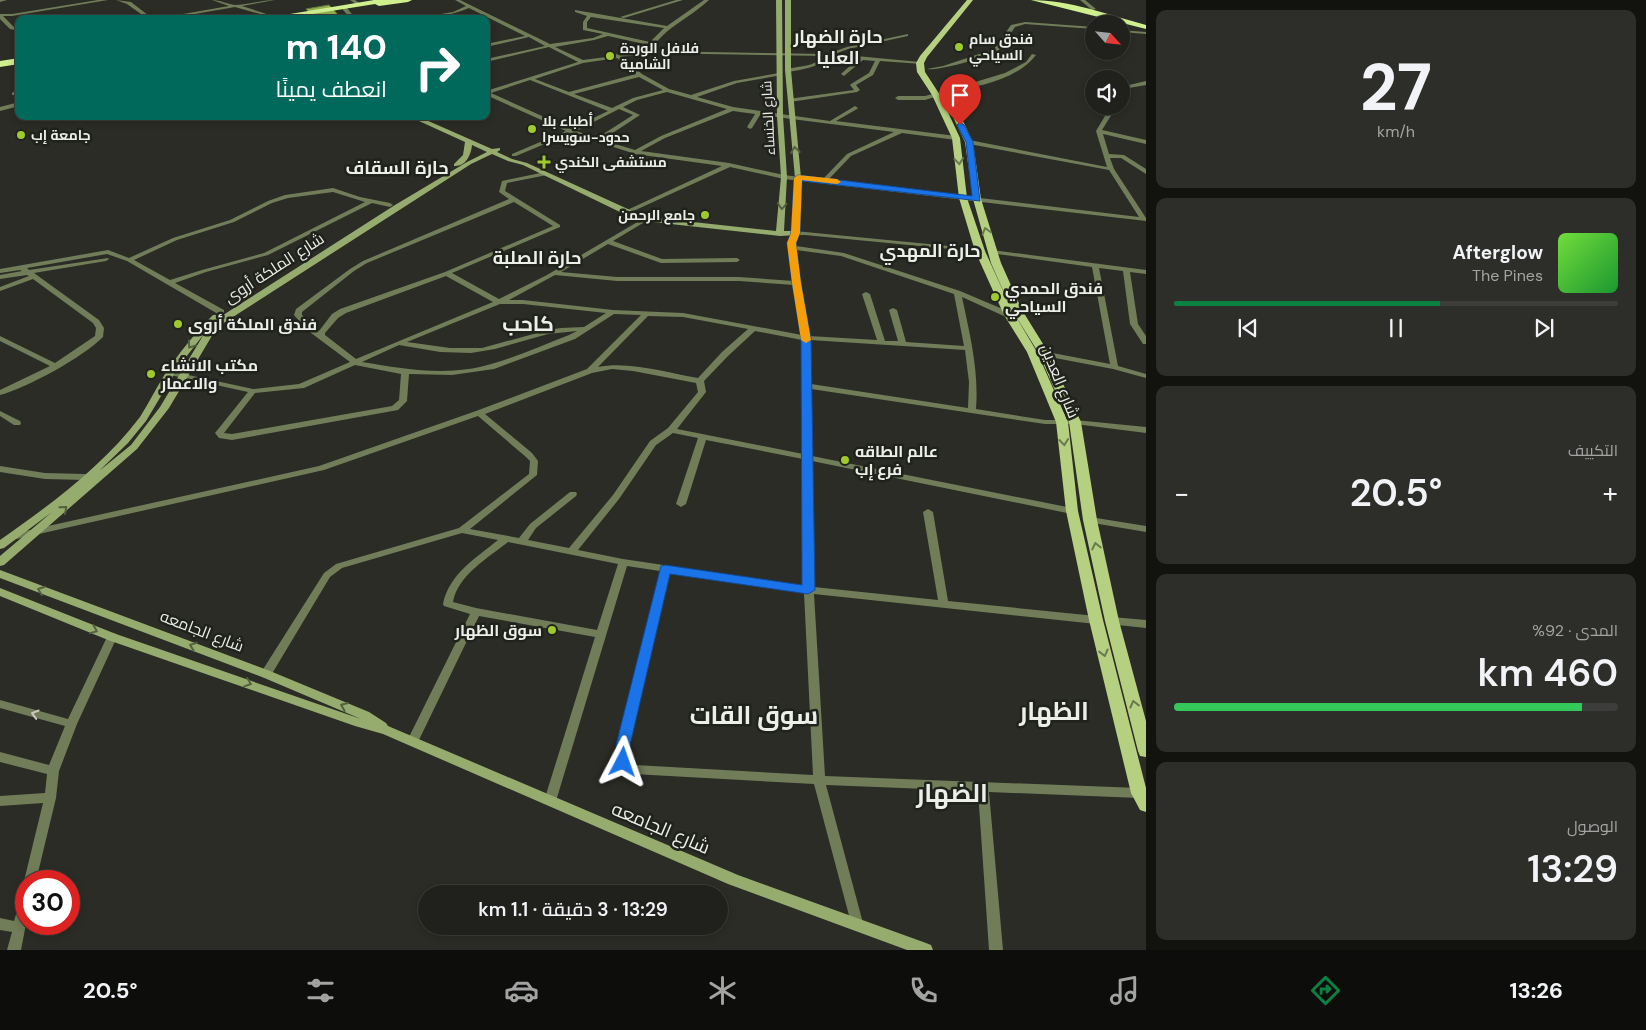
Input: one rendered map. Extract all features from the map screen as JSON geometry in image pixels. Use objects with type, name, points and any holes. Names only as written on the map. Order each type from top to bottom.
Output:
[{"type":"highway","points":[[285,15],[356,2],[389,0]]},
{"type":"highway","points":[[308,15],[408,0]]},
{"type":"highway","points":[[1035,0],[1146,25]]},
{"type":"highway","points":[[1050,0],[1094,9],[1146,25]]},
{"type":"highway","points":[[0,60],[15,58]]},
{"type":"highway","points":[[0,64],[15,62]]},
{"type":"main road","points":[[925,66],[930,46],[970,0]]},
{"type":"main road","points":[[925,66],[934,52],[981,0]]},
{"type":"main road","name":"شارع العدين","points":[[925,66],[922,72],[941,93],[969,142],[986,251],[1009,315],[1038,352],[1062,422],[1072,511],[1096,620],[1139,793],[1146,805]]},
{"type":"main road","name":"شارع العدين","points":[[941,93],[956,138],[962,198],[986,251],[1075,422],[1090,520],[1112,621],[1146,751]]},
{"type":"street","points":[[0,1],[5,0]]},
{"type":"street","points":[[1,16],[106,0]]},
{"type":"street","points":[[118,0],[129,3],[146,15]]},
{"type":"street","points":[[217,0],[267,15]]},
{"type":"street","points":[[181,15],[273,0]]},
{"type":"street","points":[[457,0],[487,15]]},
{"type":"street","points":[[660,0],[668,5]]},
{"type":"street","points":[[617,18],[681,0]]},
{"type":"street","points":[[648,52],[651,44],[667,27],[689,14],[707,0]]},
{"type":"street","name":"شارع الخنساء","points":[[779,0],[780,116],[784,177],[780,234]]},
{"type":"street","name":"شارع الخنساء","points":[[788,0],[788,70],[798,178],[795,233]]},
{"type":"street","points":[[1082,0],[1094,9]]},
{"type":"street","points":[[440,15],[454,13],[469,6]]},
{"type":"street","points":[[345,9],[350,15]]},
{"type":"street","points":[[577,11],[590,15],[667,27]]},
{"type":"street","points":[[590,15],[585,22],[585,29],[651,44]]},
{"type":"street","points":[[1,16],[15,29]]},
{"type":"street","points":[[490,16],[582,62]]},
{"type":"street","points":[[490,92],[582,62],[616,55],[648,52],[828,55],[863,57],[944,67],[996,50],[1013,26],[1025,22],[1085,27]]},
{"type":"street","points":[[1130,32],[1146,33]]},
{"type":"street","points":[[490,60],[606,35]]},
{"type":"street","points":[[788,70],[813,66],[821,62],[828,55],[869,42],[906,35]]},
{"type":"street","points":[[490,45],[529,36]]},
{"type":"street","points":[[616,55],[640,75],[667,90],[732,109],[956,138]]},
{"type":"street","points":[[898,98],[925,98],[1005,75],[1029,64],[1034,55]]},
{"type":"street","points":[[844,74],[863,57]]},
{"type":"street","points":[[790,100],[855,91],[857,90],[853,85],[872,74],[878,59]]},
{"type":"street","points":[[571,93],[640,75]]},
{"type":"street","points":[[691,97],[736,82],[779,75]]},
{"type":"street","points":[[530,79],[571,93],[611,110]]},
{"type":"street","points":[[1130,86],[1146,84]]},
{"type":"street","points":[[514,155],[571,131],[635,99],[667,90]]},
{"type":"street","points":[[490,94],[571,131],[635,152],[729,165],[784,177],[825,180],[1144,221]]},
{"type":"street","points":[[0,109],[15,105]]},
{"type":"street","points":[[597,140],[637,115],[618,107]]},
{"type":"street","points":[[831,122],[855,108]]},
{"type":"street","points":[[635,152],[663,136],[732,109]]},
{"type":"street","points":[[750,127],[758,113]]},
{"type":"street","points":[[1098,131],[1108,115]]},
{"type":"street","points":[[421,120],[468,141],[514,155],[525,164]]},
{"type":"street","points":[[436,120],[495,150],[506,158],[525,164],[646,219],[780,234],[795,233],[986,251],[1146,272]]},
{"type":"street","points":[[825,180],[849,155],[901,131]]},
{"type":"street","points":[[1098,131],[1146,142]]},
{"type":"street","points":[[1098,131],[1111,169],[1144,221]]},
{"type":"street","points":[[468,141],[470,148],[466,162],[506,158]]},
{"type":"street","points":[[969,142],[1111,169]]},
{"type":"street","name":"شارع الملكة أروى","points":[[0,545],[108,458],[139,425],[170,373],[200,332],[221,312],[390,205],[466,162],[495,150]]},
{"type":"street","points":[[1106,156],[1122,156],[1146,172]]},
{"type":"street","name":"شارع الملكة أروى","points":[[0,562],[134,447],[164,408],[209,333],[219,322],[466,162]]},
{"type":"street","points":[[627,212],[729,165]]},
{"type":"street","points":[[322,336],[321,333],[335,316],[343,310],[446,272],[558,226],[502,192],[505,186],[503,183],[545,174]]},
{"type":"street","points":[[128,260],[174,239],[232,221],[270,202],[287,196],[333,190],[370,202],[390,205]]},
{"type":"street","points":[[515,199],[418,238],[352,270],[299,311],[298,315],[356,363],[405,372],[452,373],[491,367],[572,337],[613,312]]},
{"type":"street","points":[[169,284],[204,271],[266,254],[370,202]]},
{"type":"street","points":[[170,373],[253,392],[301,386],[398,343],[498,302],[555,273],[646,219]]},
{"type":"street","points":[[795,233],[792,246],[796,283],[806,338],[808,590],[819,780],[857,924]]},
{"type":"street","points":[[780,234],[792,246],[842,254],[957,293],[1009,315]]},
{"type":"street","points":[[608,242],[667,262],[737,260]]},
{"type":"street","points":[[0,271],[27,272],[108,252],[128,260],[221,312]]},
{"type":"street","points":[[0,277],[118,256]]},
{"type":"street","points":[[1095,266],[1114,367]]},
{"type":"street","points":[[1126,270],[1134,324],[1146,342]]},
{"type":"street","points":[[0,289],[27,272]]},
{"type":"street","points":[[0,393],[54,365],[99,337],[100,328],[96,322],[27,272]]},
{"type":"street","points":[[446,272],[498,302],[523,302],[613,312],[683,315],[806,338],[968,348]]},
{"type":"street","points":[[555,273],[617,279],[739,279],[796,283]]},
{"type":"street","points":[[957,293],[974,377],[975,393],[972,412]]},
{"type":"street","points":[[866,294],[882,343]]},
{"type":"street","points":[[893,310],[903,344]]},
{"type":"street","points":[[590,371],[647,314]]},
{"type":"street","points":[[398,343],[448,350],[482,350],[570,328],[587,329]]},
{"type":"street","points":[[700,381],[725,354],[754,328]]},
{"type":"street","points":[[0,338],[54,365]]},
{"type":"street","points":[[1038,352],[1114,367],[1146,376]]},
{"type":"street","points":[[10,538],[321,468],[478,413],[590,371],[612,367],[633,368],[700,381]]},
{"type":"street","points":[[253,392],[220,433],[222,436],[232,437],[395,408],[402,401],[405,372]]},
{"type":"street","points":[[572,552],[616,497],[653,443],[671,430],[702,392],[700,381]]},
{"type":"street","points":[[806,386],[1045,422],[1075,422],[1146,430]]},
{"type":"street","points":[[0,413],[17,424]]},
{"type":"street","points":[[266,674],[327,575],[332,570],[339,566],[462,530],[533,475],[534,461],[478,413]]},
{"type":"street","points":[[671,430],[1072,511]]},
{"type":"street","points":[[680,504],[703,436]]},
{"type":"street","points":[[0,468],[45,476],[86,477]]},
{"type":"street","points":[[522,541],[533,526],[572,494]]},
{"type":"street","points":[[928,512],[944,604]]},
{"type":"street","points":[[1090,520],[1146,529]]},
{"type":"street","points":[[462,530],[623,562],[808,590],[1096,620]]},
{"type":"street","points":[[507,538],[459,578],[448,597],[448,604],[476,612],[601,634]]},
{"type":"street","points":[[550,801],[623,562]]},
{"type":"street","points":[[665,569],[623,745],[623,762],[633,769],[819,780],[1139,793]]},
{"type":"street","name":"شارع الجامعه","points":[[0,574],[266,674],[365,715],[386,730]]},
{"type":"street","name":"شارع الجامعه","points":[[0,592],[112,637],[359,723],[386,730],[732,880],[926,950]]},
{"type":"street","points":[[412,741],[476,612]]},
{"type":"street","points":[[1112,621],[1146,624]]},
{"type":"street","points":[[33,870],[50,798],[54,771],[71,724],[112,637]]},
{"type":"street","points":[[0,704],[71,724]]},
{"type":"street","points":[[0,757],[54,771]]},
{"type":"street","points":[[984,787],[996,950]]},
{"type":"street","points":[[0,801],[50,798]]},
{"type":"street","points":[[0,924],[15,927]]},
{"type":"street","points":[[14,950],[17,935]]},
{"type":"building","points":[[329,5],[338,15],[300,15],[310,13],[306,9]]},
{"type":"slow traffic","points":[[806,340],[796,283],[792,243],[795,233],[798,178],[837,182]]},
{"type":"place","name":"فندق سام السياحي","points":[[959,47]]},
{"type":"place","name":"فلافل الوردة الشامية","points":[[610,56]]},
{"type":"place","name":"أطباء بلا حدود-سويسرا","points":[[532,129]]},
{"type":"place","name":"جامعة إب","points":[[21,135]]},
{"type":"place","name":"مستشفى الكندي","points":[[544,162]]},
{"type":"place","name":"جامع الرحمن","points":[[705,215]]},
{"type":"place","name":"فندق الحمدي السياحي","points":[[995,297]]},
{"type":"place","name":"فندق الملكة أروى","points":[[178,324]]},
{"type":"place","name":"مكتب الانشاء والاعمار","points":[[151,374]]},
{"type":"place","name":"عالم الطاقه فرع إب","points":[[845,460]]},
{"type":"place","name":"سوق الظهار","points":[[552,630]]},
{"type":"district","name":"حارة الضهار العليا","points":[[838,47]]},
{"type":"district","name":"حارة السقاف","points":[[397,168]]},
{"type":"district","name":"حارة المهدي","points":[[930,251]]},
{"type":"district","name":"حارة الصلبة","points":[[537,258]]},
{"type":"district","name":"كاحب","points":[[528,324]]},
{"type":"district","name":"الظهار","points":[[1054,711]]},
{"type":"district","name":"سوق القات","points":[[754,715]]},
{"type":"district","name":"الضهار","points":[[952,793]]},
{"type":"route","points":[[623,762],[623,745],[665,569],[808,590],[806,338],[796,283],[792,243],[795,233],[798,178],[977,199],[969,142],[960,125]]}]
